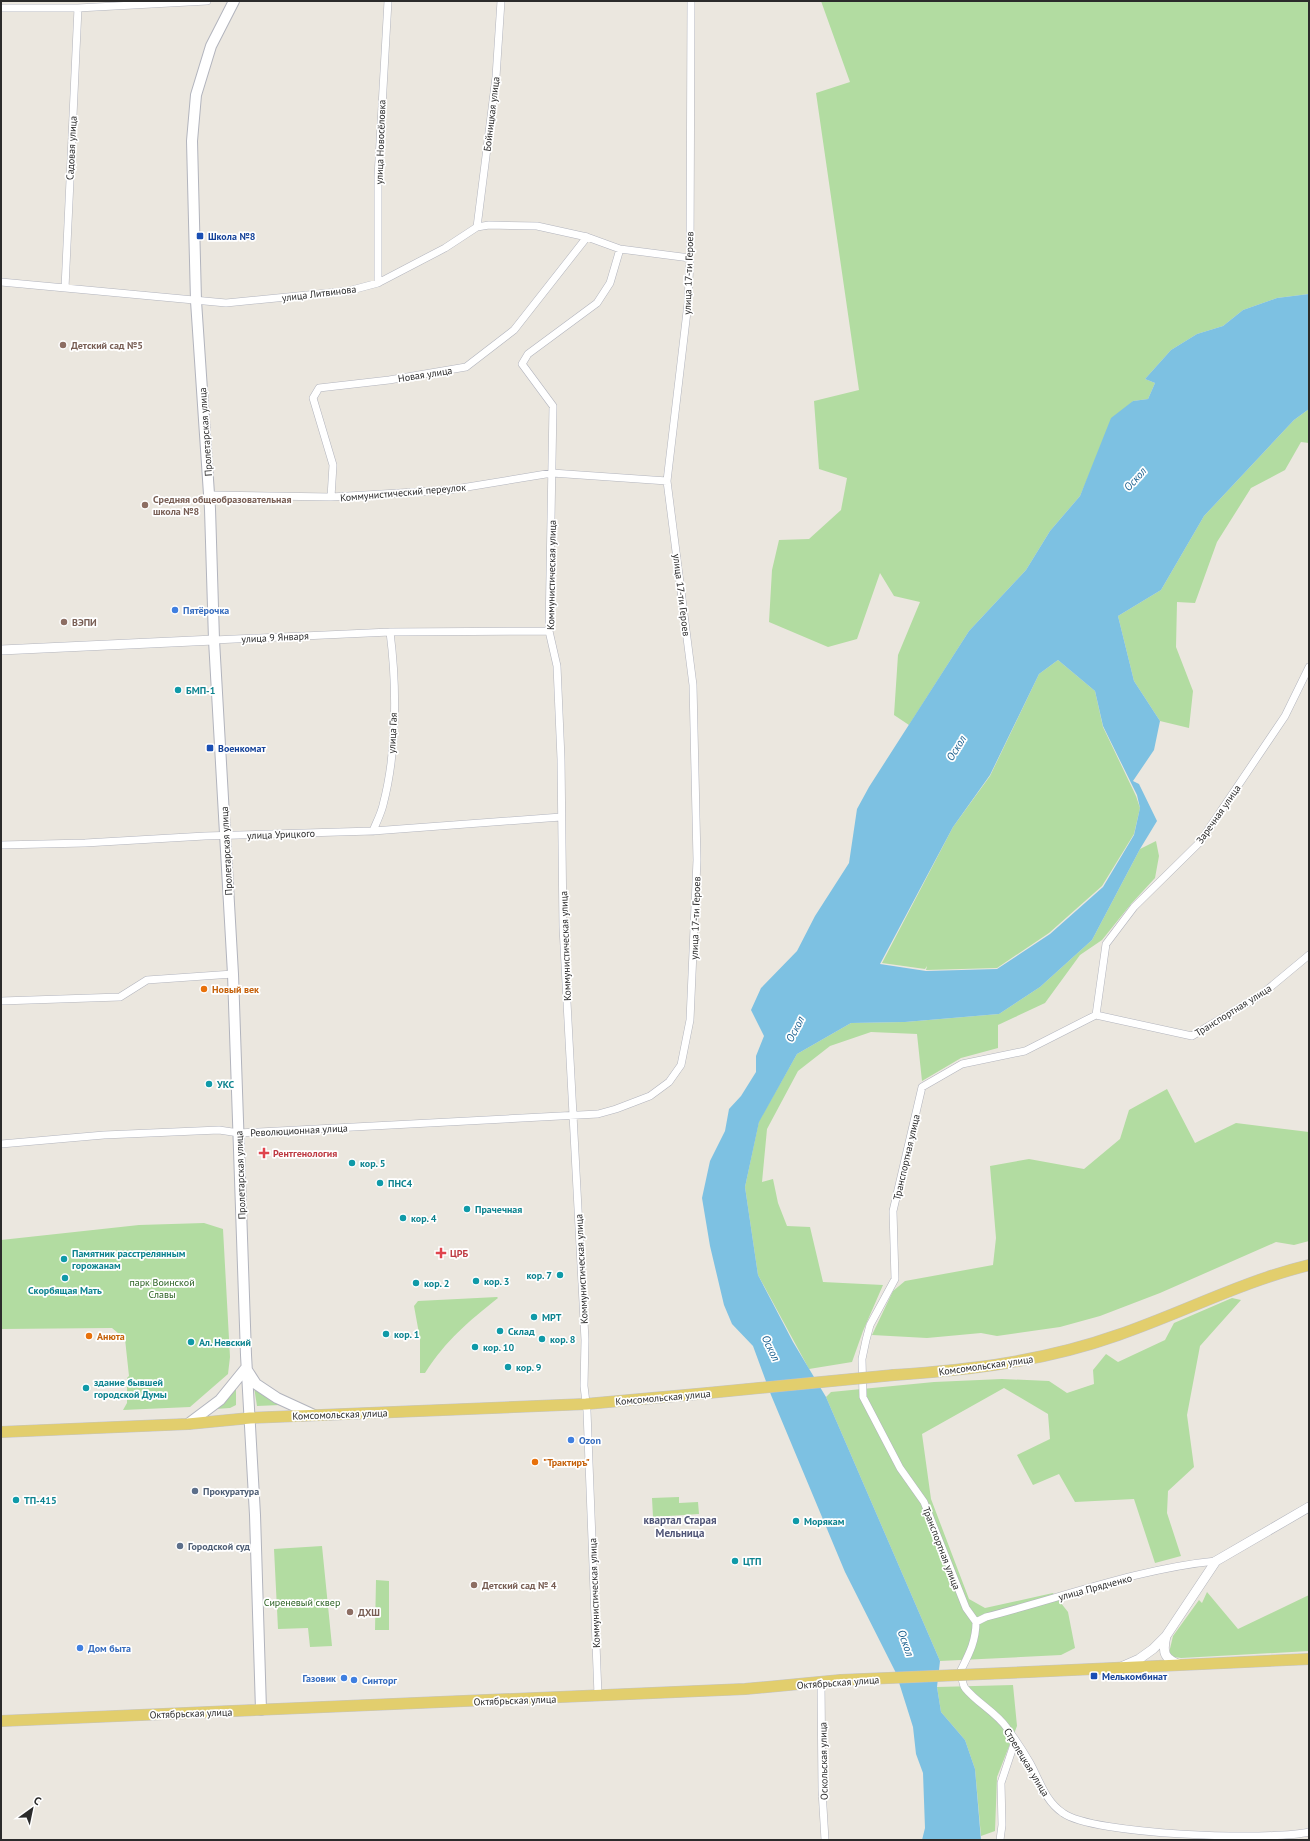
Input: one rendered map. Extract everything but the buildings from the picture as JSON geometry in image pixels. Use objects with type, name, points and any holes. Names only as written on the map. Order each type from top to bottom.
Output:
[{"type":"main road","name":"Пролетарская улица","points":[[234,1],[211,46],[196,94],[192,142],[196,301],[209,495],[214,640],[233,974],[246,1368],[250,1418],[261,1710]]},
{"type":"main road","name":"Комсомольская улица","points":[[1,1432],[188,1424],[250,1418],[586,1404],[894,1375],[963,1370],[1022,1361],[1069,1350],[1117,1335],[1257,1281],[1309,1265]]},
{"type":"main road","points":[[188,1424],[220,1400],[246,1368],[256,1384],[283,1402],[314,1415]]},
{"type":"main road","name":"улица Прядченко","points":[[1028,1672],[1185,1666],[1309,1659]]},
{"type":"main road","name":"Октябрьская улица","points":[[1,1721],[540,1699],[745,1689],[841,1680],[1028,1672]]},
{"type":"street","points":[[1,8],[78,8],[207,1]]},
{"type":"street","name":"улица Новосёловка","points":[[378,283],[378,177],[388,1]]},
{"type":"street","name":"Бойницкая улица","points":[[477,227],[496,77],[501,1]]},
{"type":"street","name":"улица 17-ти Героев","points":[[574,1116],[604,1113],[650,1096],[669,1082],[681,1065],[687,1040],[694,946],[697,860],[693,700],[667,481],[688,303],[690,258],[691,1]]},
{"type":"street","name":"Садовая улица","points":[[65,288],[78,8]]},
{"type":"street","name":"улица Литвинова","points":[[1,282],[226,304],[348,291],[378,283],[445,248],[477,227],[489,225],[537,226],[587,237],[620,249],[690,258]]},
{"type":"street","name":"Новая улица","points":[[331,497],[333,465],[312,398],[319,388],[389,380],[466,367],[514,330],[587,237]]},
{"type":"street","name":"Коммунистическая улица","points":[[598,1695],[574,1116],[563,927],[561,759],[557,666],[549,631],[553,406],[522,364],[528,354],[597,303],[610,283],[620,249]]},
{"type":"street","name":"Коммунистический переулок","points":[[209,495],[331,497],[450,490],[552,473],[667,481]]},
{"type":"street","name":"улица 9 Января","points":[[1,650],[390,632],[549,631]]},
{"type":"street","name":"улица Гая","points":[[373,831],[383,806],[393,743],[394,659],[390,632]]},
{"type":"street","name":"Заречная улица","points":[[1096,1015],[1106,944],[1134,907],[1200,842],[1285,716],[1309,667]]},
{"type":"street","name":"улица Урицкого","points":[[1,845],[373,831],[561,817]]},
{"type":"street","name":"Транспортная улица","points":[[976,1622],[966,1608],[924,1502],[900,1468],[863,1397],[863,1352],[870,1325],[894,1279],[893,1211],[922,1087],[962,1064],[1024,1051],[1096,1015],[1192,1036],[1262,994],[1309,956]]},
{"type":"street","points":[[1,1002],[120,996],[147,980],[233,974]]},
{"type":"street","name":"Революционная улица","points":[[1,1144],[104,1135],[218,1130],[239,1133],[574,1116]]},
{"type":"street","name":"улица Прядченко","points":[[976,1622],[986,1617],[1102,1585],[1191,1563],[1216,1560],[1309,1507]]},
{"type":"street","name":"улица Прядченко","points":[[1117,1669],[1139,1659],[1153,1649],[1166,1636],[1216,1560]]},
{"type":"street","name":"Стрелецкая улица","points":[[976,1622],[976,1634],[972,1651],[961,1670],[964,1687],[1006,1727],[1030,1764],[1038,1782],[1049,1800],[1064,1814],[1088,1823],[1152,1832],[1293,1836],[1309,1832]]},
{"type":"street","name":"улица Прядченко","points":[[1166,1636],[1164,1647],[1165,1655],[1172,1662],[1185,1666]]},
{"type":"street","name":"Оскольская улица","points":[[821,1683],[822,1790],[825,1840]]},
{"type":"street","points":[[1000,1840],[1002,1825],[1001,1783],[1015,1741]]},
{"type":"green space","points":[[821,1],[1309,1],[1309,294],[1277,298],[1243,310],[1223,326],[1197,334],[1171,350],[1145,379],[1155,383],[1148,399],[1133,401],[1095,461],[1080,496],[1050,531],[1026,570],[969,631],[909,725],[894,715],[898,655],[920,602],[894,596],[880,573],[857,639],[828,647],[769,622],[772,570],[779,540],[809,539],[841,510],[847,478],[819,469],[814,401],[859,390],[816,93],[850,82]]},
{"type":"green space","points":[[1309,409],[1309,443],[1301,442],[1285,470],[1251,488],[1217,542],[1195,603],[1177,602],[1176,647],[1193,691],[1189,728],[1160,721],[1134,681],[1118,616],[1161,590],[1204,516],[1294,420]]},
{"type":"green space","points":[[1058,660],[1095,691],[1103,727],[1136,796],[1140,808],[1134,834],[1102,886],[1049,933],[997,968],[926,970],[927,966],[925,969],[882,963],[953,827],[990,776],[1039,674]]},
{"type":"green space","points":[[1156,841],[1159,856],[1155,878],[1131,904],[1102,940],[1080,955],[1045,1003],[998,1025],[998,1048],[961,1058],[922,1081],[917,1034],[871,1032],[830,1046],[798,1071],[767,1129],[762,1182],[773,1179],[778,1203],[787,1226],[810,1227],[823,1282],[883,1285],[863,1331],[852,1362],[809,1369],[758,1275],[745,1187],[759,1121],[797,1054],[851,1023],[905,1022],[999,1014],[1040,987],[1092,940],[1140,849]]},
{"type":"green space","points":[[1167,1089],[1195,1143],[1236,1123],[1309,1132],[1309,1241],[1294,1245],[1276,1242],[1160,1293],[1100,1316],[1060,1327],[997,1336],[981,1333],[927,1338],[872,1335],[893,1291],[905,1281],[993,1265],[996,1238],[990,1166],[1029,1159],[1084,1169],[1120,1139],[1129,1110]]},
{"type":"green space","name":"парк Воинской Славы","points":[[204,1223],[223,1229],[230,1357],[228,1374],[190,1407],[123,1410],[127,1403],[127,1378],[129,1376],[125,1339],[112,1328],[1,1329],[1,1240],[139,1225]]},
{"type":"green space","points":[[498,1298],[467,1324],[441,1350],[425,1373],[420,1373],[420,1339],[414,1306],[418,1301]]},
{"type":"green space","points":[[1232,1298],[1241,1300],[1200,1346],[1187,1415],[1194,1467],[1168,1491],[1167,1513],[1181,1556],[1155,1563],[1134,1499],[1075,1502],[1059,1474],[1033,1485],[1017,1455],[1050,1439],[1048,1414],[1004,1388],[922,1434],[931,1499],[969,1599],[985,1608],[1053,1593],[1068,1612],[1075,1648],[1061,1655],[940,1661],[826,1397],[831,1392],[934,1382],[1002,1379],[1049,1381],[1067,1393],[1094,1384],[1093,1370],[1106,1354],[1118,1362],[1165,1340],[1174,1323]]},
{"type":"green space","points":[[236,1387],[236,1405],[230,1408],[215,1409]]},
{"type":"green space","points":[[254,1387],[281,1404],[257,1406]]},
{"type":"green space","points":[[679,1497],[679,1503],[698,1502],[699,1514],[653,1517],[652,1498]]},
{"type":"green space","name":"Сиреневый сквер","points":[[322,1546],[332,1646],[310,1647],[308,1628],[278,1629],[274,1549]]},
{"type":"green space","points":[[376,1580],[389,1581],[389,1630],[375,1630]]},
{"type":"green space","points":[[1207,1592],[1238,1629],[1309,1595],[1309,1651],[1181,1658],[1174,1657],[1169,1653],[1173,1636],[1199,1600],[1202,1603]]},
{"type":"green space","points":[[1013,1685],[1017,1726],[997,1777],[995,1831],[981,1836],[975,1769],[965,1740],[941,1712],[937,1687]]},
{"type":"water","name":"Оскол","points":[[1309,294],[1309,409],[1294,420],[1204,516],[1161,590],[1118,616],[1134,681],[1160,721],[1154,750],[1133,781],[1139,784],[1157,821],[1140,849],[1092,940],[1040,987],[999,1014],[905,1022],[851,1023],[797,1054],[759,1122],[745,1187],[758,1275],[793,1342],[826,1397],[940,1661],[937,1687],[941,1712],[965,1740],[975,1769],[981,1840],[922,1840],[925,1828],[923,1773],[916,1754],[913,1727],[896,1673],[845,1572],[771,1395],[753,1346],[732,1324],[724,1305],[710,1246],[702,1198],[710,1161],[725,1131],[729,1109],[741,1096],[756,1072],[756,1056],[764,1036],[751,1010],[761,988],[797,951],[815,916],[849,863],[857,809],[869,787],[969,631],[1026,570],[1050,531],[1080,496],[1111,418],[1133,401],[1148,399],[1155,383],[1145,379],[1171,350],[1197,334],[1223,326],[1243,310],[1277,298]],"holes":[[[1058,660],[1095,691],[1103,726],[1137,795],[1140,808],[1134,835],[1103,887],[1050,934],[997,969],[926,971],[880,964],[953,827],[990,775],[1039,674]]]},
{"type":"place","name":"Школа №8","points":[[200,236]]},
{"type":"place","name":"Детский сад №5","points":[[63,345]]},
{"type":"place","name":"Средняя общеобразовательная школа №8","points":[[145,505]]},
{"type":"place","name":"Пятёрочка","points":[[175,610]]},
{"type":"place","name":"ВЭПИ","points":[[64,622]]},
{"type":"place","name":"БМП-1","points":[[178,690]]},
{"type":"place","name":"Военкомат","points":[[210,748]]},
{"type":"place","name":"Новый век","points":[[204,989]]},
{"type":"place","name":"УКС","points":[[209,1084]]},
{"type":"place","name":"Рентгенология","points":[[264,1153]]},
{"type":"place","name":"кор. 5","points":[[352,1163]]},
{"type":"place","name":"ПНС4","points":[[380,1183]]},
{"type":"place","name":"Прачечная","points":[[467,1209]]},
{"type":"place","name":"кор. 4","points":[[403,1218]]},
{"type":"place","name":"ЦРБ","points":[[441,1253]]},
{"type":"place","name":"Памятник расстрелянным горожанам","points":[[64,1259]]},
{"type":"place","name":"кор. 7","points":[[560,1275]]},
{"type":"place","name":"Скорбящая Мать","points":[[65,1278]]},
{"type":"place","name":"кор. 3","points":[[476,1281]]},
{"type":"place","name":"кор. 2","points":[[416,1283]]},
{"type":"place","name":"МРТ","points":[[534,1317]]},
{"type":"place","name":"Склад","points":[[500,1331]]},
{"type":"place","name":"кор. 1","points":[[386,1334]]},
{"type":"place","name":"Анюта","points":[[89,1336]]},
{"type":"place","name":"кор. 8","points":[[542,1339]]},
{"type":"place","name":"Ал. Невский","points":[[191,1342]]},
{"type":"place","name":"кор. 10","points":[[475,1347]]},
{"type":"place","name":"кор. 9","points":[[508,1367]]},
{"type":"place","name":"здание бывшей городской Думы","points":[[86,1388]]},
{"type":"place","name":"Ozon","points":[[571,1440]]},
{"type":"place","name":"\"Трактиръ\"","points":[[535,1462]]},
{"type":"place","name":"Прокуратура","points":[[195,1491]]},
{"type":"place","name":"ТП-415","points":[[16,1500]]},
{"type":"place","name":"Морякам","points":[[796,1521]]},
{"type":"place","name":"Городской суд","points":[[180,1546]]},
{"type":"place","name":"ЦТП","points":[[735,1561]]},
{"type":"place","name":"Детский сад № 4","points":[[474,1585]]},
{"type":"place","name":"ДХШ","points":[[350,1612]]},
{"type":"place","name":"Дом быта","points":[[80,1648]]},
{"type":"place","name":"Мелькомбинат","points":[[1094,1676]]},
{"type":"place","name":"Газовик","points":[[344,1678]]},
{"type":"place","name":"Синторг","points":[[354,1680]]},
{"type":"district","name":"квартал Старая Мельница","points":[[680,1526]]}]
